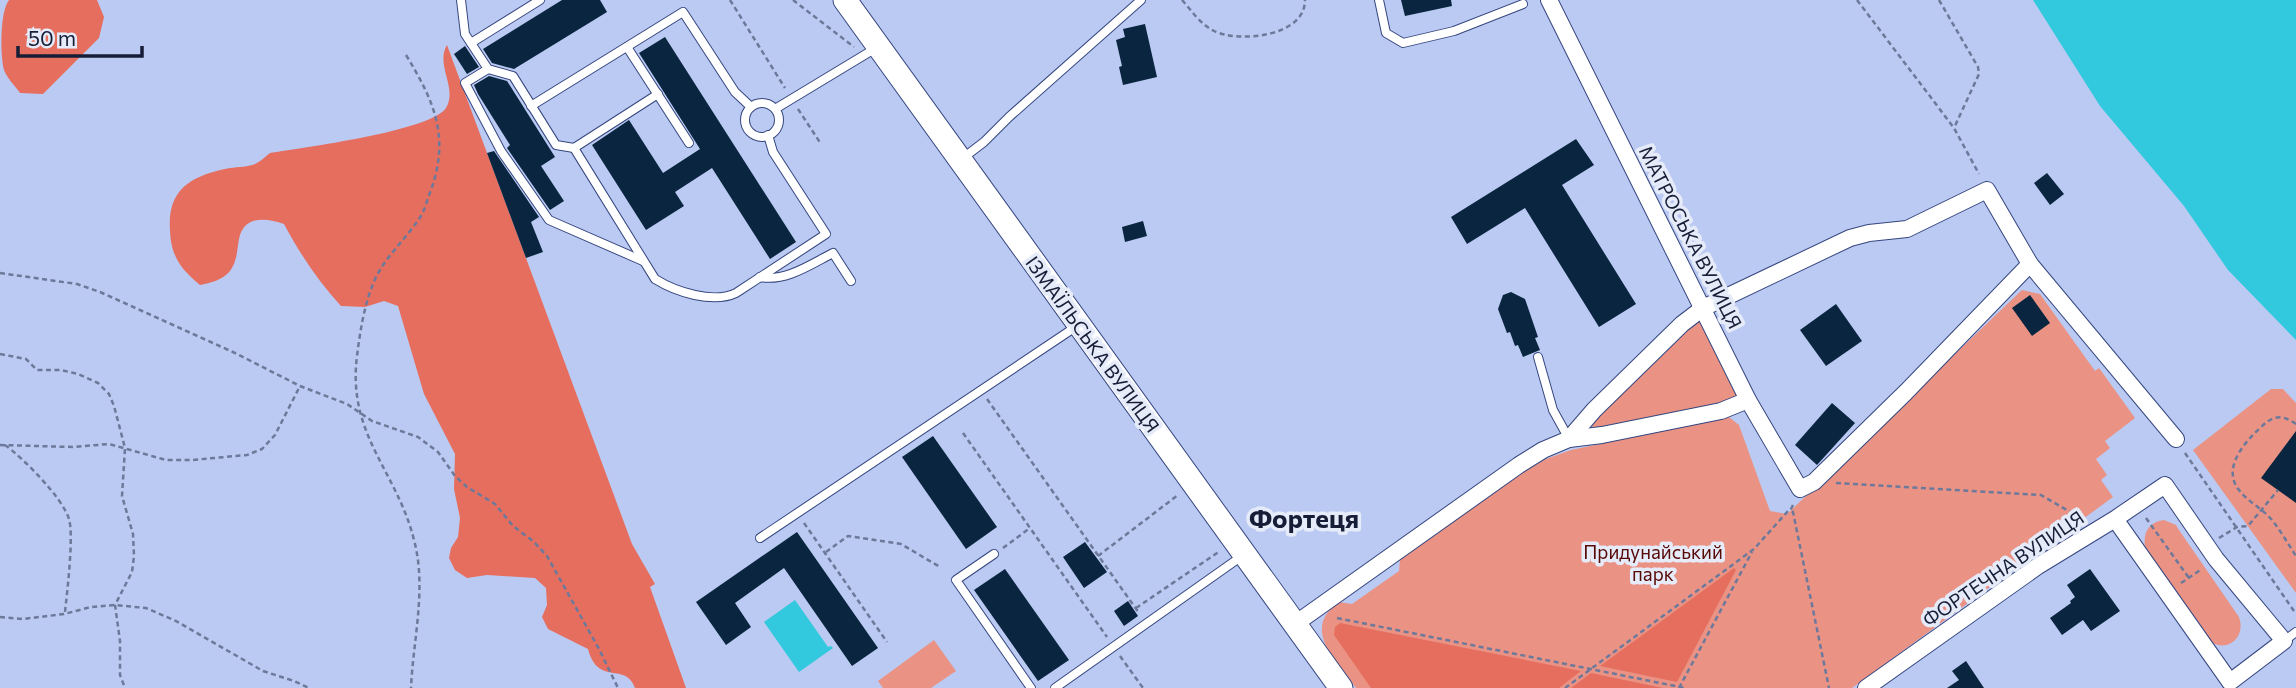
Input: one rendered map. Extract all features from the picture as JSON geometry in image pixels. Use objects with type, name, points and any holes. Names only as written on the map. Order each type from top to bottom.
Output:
[{"type":"street","name":"ІЗМАЇЛЬСЬКА ВУЛИЦЯ","points":[[845,0],[1079,324],[1235,551],[1295,624],[1341,688]]},
{"type":"street","name":"МАТРОСЬКА ВУЛИЦЯ","points":[[1549,0],[1748,400],[1807,486]]},
{"type":"street","points":[[1569,439],[1594,410],[1682,324],[1703,308],[1850,238],[1907,229],[1987,190],[2031,264],[2176,439]]},
{"type":"street","points":[[1807,486],[1906,392],[2031,264]]},
{"type":"street","points":[[1295,624],[1543,450],[1569,439],[1602,436],[1721,411],[1748,400]]},
{"type":"street","name":"ФОРТЕЧНА ВУЛИЦЯ","points":[[1866,688],[2038,566],[2165,485],[2212,552]]},
{"type":"street","points":[[2115,519],[2230,682],[2292,640],[2212,552]]},
{"type":"lane","points":[[461,0],[465,34],[488,69],[513,76],[556,145],[574,148],[658,94]]},
{"type":"lane","points":[[471,43],[540,0]]},
{"type":"lane","points":[[960,159],[984,142],[1141,0]]},
{"type":"lane","points":[[1379,0],[1387,33],[1403,43],[1454,31],[1522,4]]},
{"type":"lane","points":[[531,106],[683,12],[735,92],[751,107]]},
{"type":"lane","points":[[775,109],[878,46]]},
{"type":"lane","points":[[627,47],[689,143]]},
{"type":"lane","points":[[488,69],[466,83],[501,151],[543,213],[556,224],[643,261]]},
{"type":"lane","points":[[766,104],[775,109],[778,124],[768,135],[757,136],[748,130],[745,121],[751,107],[766,104]]},
{"type":"lane","points":[[574,148],[654,279],[662,284],[713,298],[729,296],[827,234],[773,152],[768,135]]},
{"type":"lane","points":[[760,277],[768,279],[785,275],[833,253],[851,281]]},
{"type":"lane","points":[[760,538],[1079,324]]},
{"type":"lane","points":[[1538,357],[1553,410],[1569,439]]},
{"type":"lane","points":[[1055,688],[1146,623],[1235,551]]},
{"type":"lane","points":[[994,554],[956,580],[1031,688]]},
{"type":"path","points":[[730,0],[788,92]]},
{"type":"path","points":[[793,0],[855,48]]},
{"type":"path","points":[[1182,0],[1203,24],[1225,35],[1237,36],[1288,28],[1302,15],[1305,0]]},
{"type":"path","points":[[1857,0],[1954,128],[1987,190]]},
{"type":"path","points":[[1939,0],[1978,67],[1979,74],[1954,128]]},
{"type":"path","points":[[406,55],[422,82],[436,115],[441,148],[434,181],[421,216],[374,281],[365,307],[355,384],[360,414],[369,442],[404,512],[416,549],[419,576],[411,688]]},
{"type":"path","points":[[794,103],[821,144]]},
{"type":"path","points":[[0,275],[77,284],[100,292],[235,353],[300,386],[347,404],[360,414],[393,430],[418,437],[438,452],[455,476],[467,487],[495,504],[513,526],[547,556],[618,688]]},
{"type":"path","points":[[0,354],[26,359],[37,370],[61,370],[78,374],[98,383],[109,394],[124,448],[122,496],[133,534],[135,556],[132,572],[115,605],[120,641],[120,675],[125,688]]},
{"type":"path","points":[[0,445],[73,447],[109,444],[166,460],[247,455],[262,449],[275,435],[300,386]]},
{"type":"path","points":[[981,390],[1146,623]]},
{"type":"path","points":[[2296,424],[2286,417],[2275,416],[2268,420],[2251,436],[2236,457],[2232,471],[2239,491],[2271,518],[2296,556]]},
{"type":"path","points":[[963,433],[1111,642]]},
{"type":"path","points":[[2176,439],[2296,614]]},
{"type":"path","points":[[5,444],[38,476],[62,505],[69,521],[70,543],[64,614]]},
{"type":"path","points":[[1565,688],[1754,549],[1790,511],[1807,486],[2041,495],[2099,528]]},
{"type":"path","points":[[2167,593],[2189,578],[2237,527],[2248,526],[2278,490]]},
{"type":"path","points":[[1098,556],[1178,495]]},
{"type":"path","points":[[2137,504],[2189,578]]},
{"type":"path","points":[[1790,511],[1793,512],[1829,688]]},
{"type":"path","points":[[804,523],[887,642]]},
{"type":"path","points":[[994,554],[1030,528]]},
{"type":"path","points":[[825,553],[848,536],[901,544],[940,567]]},
{"type":"path","points":[[1679,687],[1754,549]]},
{"type":"path","points":[[1136,608],[1235,551]]},
{"type":"path","points":[[0,617],[23,619],[115,605],[146,608],[176,621],[262,671],[309,688]]},
{"type":"path","points":[[1337,618],[1685,688]]},
{"type":"path","points":[[1115,649],[1143,688]]},
{"type":"green space","name":"Придунайський парк","points":[[2022,290],[2040,294],[2095,371],[2099,368],[2135,418],[2105,441],[2110,448],[2096,459],[2107,475],[2101,480],[2113,497],[1852,688],[1356,688],[1326,645],[1322,634],[1323,623],[1328,612],[1339,602],[1352,604],[1399,571],[1400,559],[1522,473],[1546,459],[1571,450],[1729,417],[1739,425],[1770,511],[1787,514]]},
{"type":"green space","points":[[1699,320],[1738,394],[1732,402],[1593,428],[1591,422],[1689,323]]},
{"type":"green space","points":[[2271,389],[2283,389],[2296,403],[2296,593],[2193,450]]},
{"type":"green space","points":[[2164,520],[2176,525],[2239,617],[2240,632],[2237,638],[2227,645],[2214,644],[2207,639],[2145,546],[2145,536],[2149,528]]},
{"type":"green space","points":[[934,640],[956,671],[931,688],[883,688],[878,681]]},
{"type":"shaded area","points":[[9,0],[97,0],[104,17],[99,38],[43,94],[20,93],[4,70],[2,33],[4,13]]},
{"type":"shaded area","points":[[2033,0],[2296,0],[2296,340],[2228,270],[2184,206],[2100,106]]},
{"type":"shaded area","points":[[447,45],[632,544],[655,584],[650,587],[686,688],[635,688],[625,676],[598,667],[588,649],[548,629],[542,617],[547,605],[546,588],[535,578],[487,575],[467,578],[455,570],[449,558],[451,548],[458,537],[460,518],[454,489],[455,454],[424,394],[398,306],[384,301],[365,307],[341,306],[310,267],[284,224],[277,222],[257,220],[246,226],[239,239],[230,271],[224,277],[200,285],[182,268],[172,248],[170,216],[173,204],[185,186],[194,180],[217,171],[254,164],[270,153],[335,143],[417,124],[446,108],[450,93],[443,60]]},
{"type":"shaded area","points":[[1734,568],[1736,570],[1677,682],[1600,666]]},
{"type":"shaded area","points":[[795,600],[828,647],[833,648],[799,672],[764,622]]},
{"type":"shaded area","points":[[1340,623],[1581,671],[1559,688],[1371,688],[1334,635],[1335,627]]},
{"type":"shaded area","points":[[1591,673],[1663,688],[1571,688]]},
{"type":"building","points":[[562,0],[600,0],[607,12],[514,69],[492,63],[483,49]]},
{"type":"building","points":[[1401,0],[1451,0],[1452,6],[1405,16]]},
{"type":"building","points":[[1145,24],[1157,77],[1123,85],[1116,40],[1125,37],[1123,29]]},
{"type":"building","points":[[665,37],[796,242],[770,259],[712,168],[675,192],[684,206],[646,230],[592,145],[629,120],[663,173],[700,149],[639,53]]},
{"type":"building","points":[[465,46],[479,67],[467,74],[454,54]]},
{"type":"building","points":[[489,76],[507,81],[555,157],[541,166],[564,201],[550,210],[507,148],[510,145],[478,94],[474,85]]},
{"type":"building","points":[[1576,139],[1594,165],[1562,185],[1636,304],[1599,327],[1525,208],[1467,244],[1451,217]]},
{"type":"building","points":[[494,151],[539,217],[531,222],[543,252],[526,258],[487,153]]},
{"type":"building","points":[[2047,173],[2064,194],[2050,205],[2034,183]]},
{"type":"building","points":[[1143,221],[1147,236],[1125,242],[1122,227]]},
{"type":"building","points":[[1511,292],[1525,299],[1538,337],[1535,338],[1540,350],[1523,357],[1510,332],[1507,333],[1498,309],[1503,295]]},
{"type":"building","points":[[2030,295],[2050,323],[2032,336],[2012,308]]},
{"type":"building","points":[[1836,304],[1862,341],[1826,366],[1800,330]]},
{"type":"building","points":[[1832,403],[1855,423],[1817,465],[1795,445]]},
{"type":"building","points":[[2296,431],[2296,503],[2261,478]]},
{"type":"building","points":[[933,436],[997,527],[966,549],[902,457]]},
{"type":"building","points":[[797,532],[878,648],[852,666],[784,568],[735,603],[751,627],[726,645],[696,602]]},
{"type":"building","points":[[1085,542],[1107,572],[1084,588],[1063,557]]},
{"type":"building","points":[[1005,569],[1069,660],[1038,681],[974,590]]},
{"type":"building","points":[[2090,569],[2120,611],[2091,631],[2083,620],[2062,635],[2050,618],[2075,597],[2067,585]]},
{"type":"building","points":[[1128,601],[1138,616],[1124,626],[1114,611]]},
{"type":"building","points":[[1966,661],[1984,688],[1947,688],[1959,680],[1952,671]]},
{"type":"district","name":"Фортеця","points":[[1304,517]]}]
